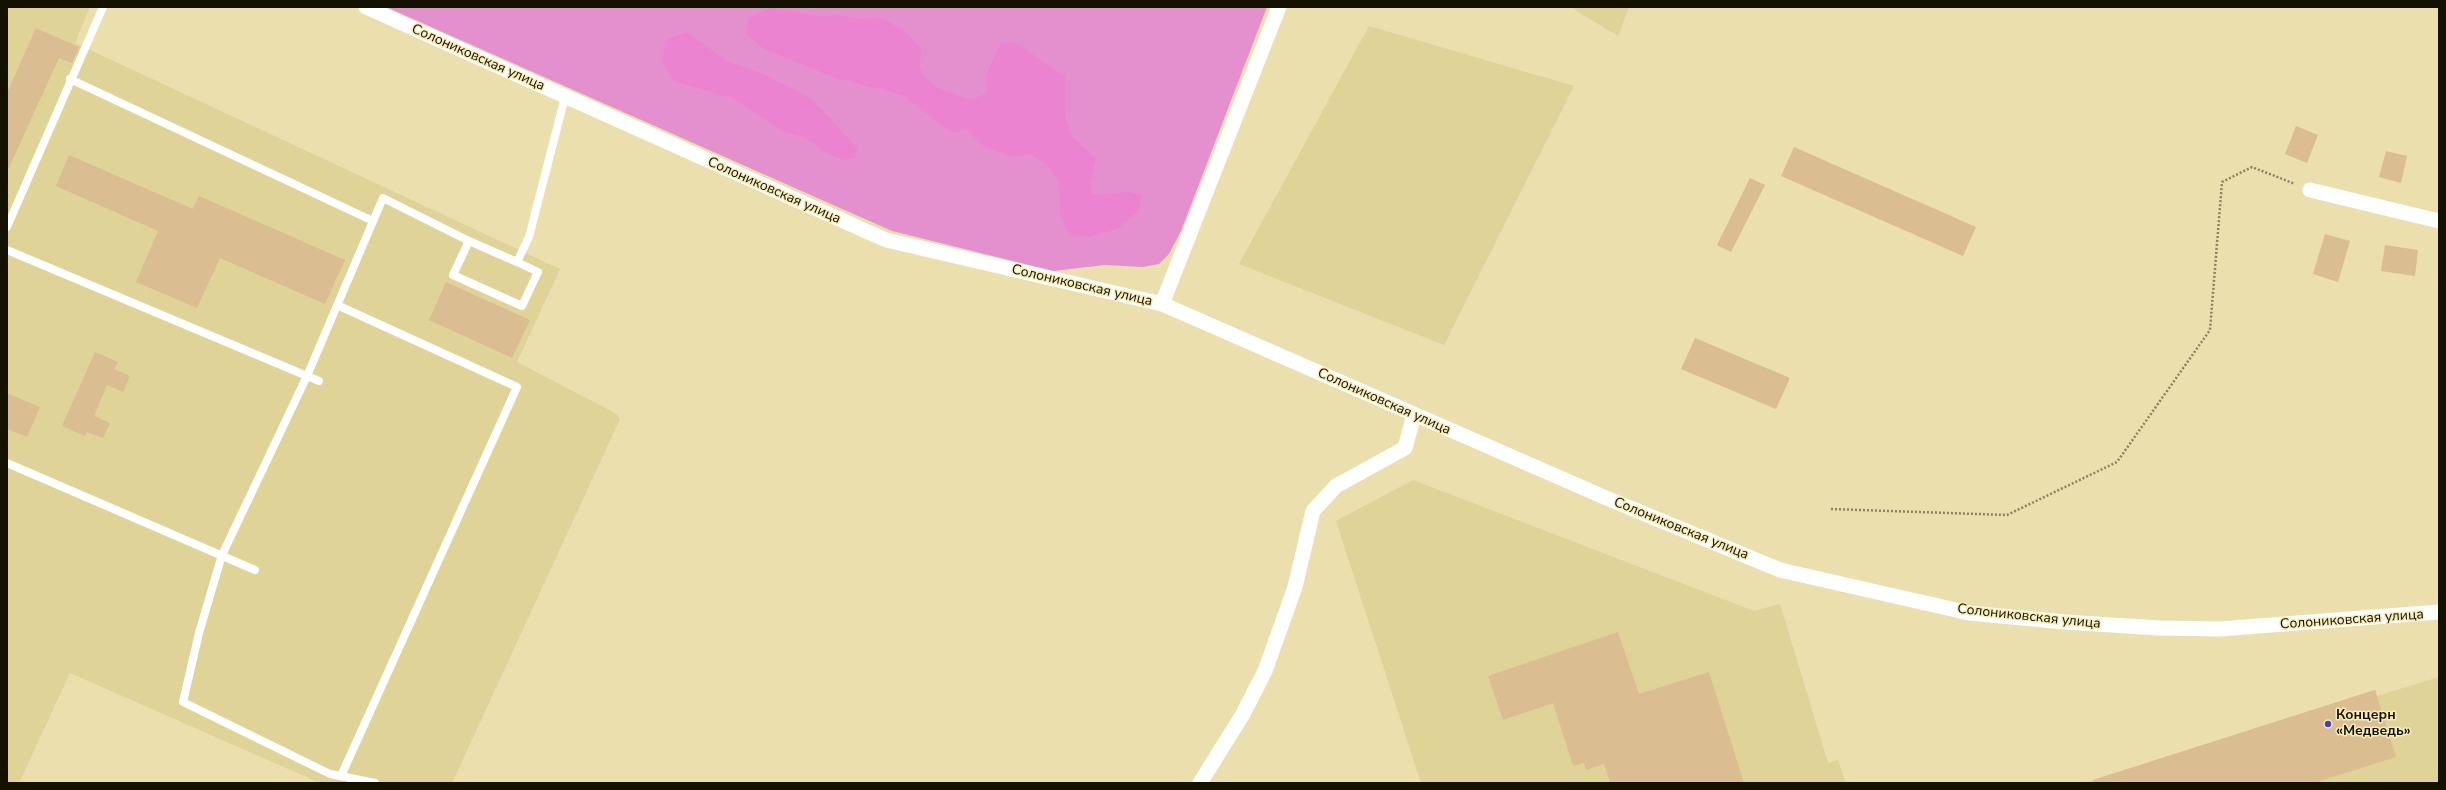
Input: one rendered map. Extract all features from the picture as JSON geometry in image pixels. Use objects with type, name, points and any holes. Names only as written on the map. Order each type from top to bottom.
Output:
[{"type":"street","name":"Солониковская улица","points":[[366,7],[886,240],[1162,304],[1414,415],[1780,570],[1969,612],[2065,622],[2159,628],[2220,629],[2439,612]]},
{"type":"street","points":[[1162,304],[1279,7]]},
{"type":"street","points":[[2310,190],[2439,221]]},
{"type":"street","points":[[1200,783],[1243,714],[1265,671],[1294,587],[1313,511],[1336,486],[1405,448],[1414,415]]},
{"type":"lane","points":[[7,227],[70,79],[103,7]]},
{"type":"lane","points":[[70,79],[374,221]]},
{"type":"lane","points":[[517,262],[529,237],[564,97]]},
{"type":"lane","points":[[375,783],[330,774],[183,702],[199,633],[222,556],[307,376],[383,198],[468,240],[538,272],[522,306],[453,275],[468,240]]},
{"type":"lane","points":[[7,250],[319,381]]},
{"type":"lane","points":[[337,306],[517,387],[341,776]]},
{"type":"lane","points":[[7,463],[255,570]]},
{"type":"path","points":[[1831,508],[2007,515],[2117,462],[2210,330],[2222,182],[2252,167],[2310,190]]},
{"type":"shaded area","points":[[7,7],[90,7],[75,43],[560,269],[517,362],[617,414],[620,419],[452,783],[320,783],[70,673],[19,783],[7,783]]},
{"type":"shaded area","points":[[386,7],[1267,7],[1181,231],[1169,254],[1159,264],[1143,267],[1105,265],[1053,271],[892,231]]},
{"type":"shaded area","points":[[1570,7],[1629,7],[1618,36]]},
{"type":"shaded area","points":[[770,8],[822,16],[836,15],[860,19],[882,18],[905,31],[921,49],[920,67],[923,75],[936,87],[971,100],[986,93],[988,70],[1001,43],[1015,42],[1065,77],[1065,116],[1072,137],[1096,158],[1090,183],[1092,195],[1129,192],[1142,195],[1139,211],[1117,229],[1090,237],[1069,235],[1060,213],[1059,183],[1048,165],[1030,154],[1012,157],[983,146],[967,130],[950,132],[903,95],[835,78],[764,49],[746,34],[750,17]]},
{"type":"shaded area","points":[[1369,26],[1574,86],[1444,345],[1239,264]]},
{"type":"shaded area","points":[[687,32],[728,62],[762,73],[812,99],[857,148],[856,158],[844,160],[824,152],[806,138],[782,131],[734,99],[673,81],[662,61],[666,39]]},
{"type":"shaded area","points":[[1413,480],[1754,611],[1780,604],[1828,763],[1838,760],[1846,783],[1421,783],[1336,521]]},
{"type":"shaded area","name":"Концерн «Медведь»","points":[[2439,677],[2439,783],[2083,783],[2375,690],[2377,696]]},
{"type":"building","points":[[36,28],[79,47],[72,63],[59,58],[7,172],[7,93]]},
{"type":"building","points":[[2296,126],[2318,135],[2307,163],[2285,154]]},
{"type":"building","points":[[1794,147],[1976,227],[1963,256],[1781,176]]},
{"type":"building","points":[[2386,151],[2407,156],[2401,183],[2379,177]]},
{"type":"building","points":[[69,155],[193,209],[199,196],[345,260],[325,304],[220,258],[197,308],[136,282],[158,231],[56,186]]},
{"type":"building","points":[[1750,178],[1765,185],[1731,252],[1717,245]]},
{"type":"building","points":[[2325,234],[2350,241],[2338,282],[2313,274]]},
{"type":"building","points":[[2385,245],[2418,250],[2415,276],[2381,271]]},
{"type":"building","points":[[446,282],[530,320],[512,358],[429,320]]},
{"type":"building","points":[[1695,338],[1790,378],[1776,409],[1681,369]]},
{"type":"building","points":[[95,352],[118,362],[114,369],[130,376],[123,392],[107,385],[94,416],[110,423],[103,438],[87,432],[85,436],[62,426]]},
{"type":"building","points":[[7,393],[40,407],[27,437],[7,429]]},
{"type":"building","points":[[1618,632],[1639,694],[1709,672],[1744,783],[1610,783],[1604,764],[1586,770],[1584,763],[1573,766],[1553,703],[1503,720],[1488,676]]},
{"type":"building","name":"Концерн «Медведь»","points":[[2375,690],[2396,757],[2314,783],[2093,783],[2093,780]]},
{"type":"place","name":"Концерн «Медведь»","points":[[2328,724]]}]
